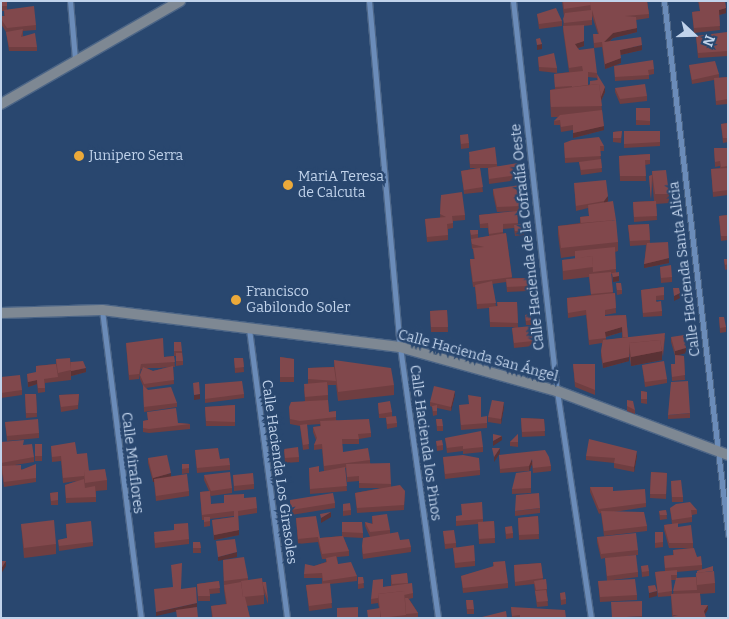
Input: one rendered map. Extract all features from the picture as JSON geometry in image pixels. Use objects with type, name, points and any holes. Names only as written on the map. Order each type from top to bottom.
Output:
[{"type":"street","points":[[70,1],[75,59]]},
{"type":"street","points":[[1,104],[75,59],[180,1]]},
{"type":"street","name":"Calle Hacienda los Pinos","points":[[369,1],[400,347],[438,618]]},
{"type":"street","name":"Calle Hacienda de la Cofradía Oeste","points":[[513,1],[557,391],[590,618]]},
{"type":"street","name":"Calle Hacienda Santa Alicia","points":[[664,1],[728,534]]},
{"type":"street","name":"Calle Hacienda San Ángel","points":[[1,313],[102,310],[400,347],[557,391],[728,455]]},
{"type":"street","name":"Calle Miraflores","points":[[102,310],[140,618]]},
{"type":"street","name":"Calle Hacienda Los Girasoles","points":[[249,329],[287,618]]},
{"type":"building","points":[[1,1],[7,1],[7,6],[1,6]]},
{"type":"building","points":[[563,1],[590,1],[591,5],[564,9]]},
{"type":"building","points":[[590,1],[647,1],[649,14],[625,16],[636,17],[637,28],[613,33],[604,42],[641,37],[642,45],[620,50],[621,58],[605,64],[602,42],[594,43],[593,34],[599,34],[592,10],[592,20],[564,23],[563,19],[565,13],[591,10]]},
{"type":"building","points":[[699,1],[725,1],[726,8],[719,10],[720,26],[694,28],[692,12],[700,11]]},
{"type":"building","points":[[34,6],[36,25],[7,28],[1,19],[1,16],[5,16],[4,10]]},
{"type":"building","points":[[556,8],[562,21],[539,24],[537,14]]},
{"type":"building","points":[[584,25],[584,41],[575,44],[579,50],[594,48],[597,73],[588,72],[588,85],[555,87],[554,74],[583,71],[582,66],[569,68],[563,26]]},
{"type":"building","points":[[23,29],[21,37],[35,33],[37,47],[9,47],[6,32]]},
{"type":"building","points":[[727,32],[728,51],[698,53],[696,36]]},
{"type":"building","points":[[540,38],[542,44],[537,45],[536,39]]},
{"type":"building","points":[[554,53],[557,68],[539,67],[538,57]]},
{"type":"building","points":[[653,60],[654,69],[648,70],[649,75],[615,77],[614,66]]},
{"type":"building","points":[[715,61],[719,74],[692,80],[689,65]]},
{"type":"building","points":[[597,74],[605,87],[601,97],[599,84],[590,85],[590,81],[598,80]]},
{"type":"building","points":[[728,77],[728,99],[716,101],[714,78]]},
{"type":"building","points":[[599,84],[602,106],[551,107],[550,90]]},
{"type":"building","points":[[645,84],[647,96],[620,99],[615,88]]},
{"type":"building","points":[[636,108],[650,108],[650,121],[636,120]]},
{"type":"building","points":[[602,110],[604,126],[573,133],[573,125],[561,127],[560,120],[554,121],[560,115]]},
{"type":"building","points":[[728,123],[728,138],[723,138],[721,124]]},
{"type":"building","points":[[622,131],[621,138],[613,138],[613,132]]},
{"type":"building","points":[[624,131],[660,131],[660,142],[624,144]]},
{"type":"building","points":[[468,134],[469,143],[461,144],[460,135]]},
{"type":"building","points":[[599,137],[604,146],[600,146],[601,156],[565,158],[564,143],[572,140]]},
{"type":"building","points":[[495,147],[497,164],[470,164],[469,152]]},
{"type":"building","points":[[714,148],[728,148],[728,166],[721,167],[720,161],[715,162]]},
{"type":"building","points":[[650,154],[650,160],[645,160],[646,176],[620,176],[619,156]]},
{"type":"building","points":[[601,159],[602,168],[581,170],[579,162]]},
{"type":"building","points":[[518,163],[518,175],[489,179],[488,168]]},
{"type":"building","points":[[480,168],[483,187],[464,190],[461,171]]},
{"type":"building","points":[[728,168],[728,190],[713,192],[711,169]]},
{"type":"building","points":[[666,170],[669,194],[655,194],[652,171]]},
{"type":"building","points":[[652,175],[651,199],[649,176]]},
{"type":"building","points":[[606,180],[608,196],[604,201],[576,206],[574,183]]},
{"type":"building","points":[[520,185],[522,206],[497,207],[493,189]]},
{"type":"building","points":[[462,192],[465,215],[452,216],[453,223],[447,224],[448,235],[427,237],[425,219],[446,217],[440,214],[441,195]]},
{"type":"building","points":[[613,201],[616,220],[581,223],[580,217],[589,216],[588,205]]},
{"type":"building","points":[[656,201],[657,216],[634,217],[633,202]]},
{"type":"building","points":[[517,211],[518,223],[503,224],[503,232],[489,234],[488,223],[480,224],[479,215]]},
{"type":"building","points":[[728,215],[728,236],[721,236],[719,216]]},
{"type":"building","points":[[616,220],[618,242],[561,248],[558,226]]},
{"type":"building","points":[[523,224],[524,231],[515,231],[514,225]]},
{"type":"building","points":[[649,224],[650,240],[630,241],[628,225]]},
{"type":"building","points":[[470,230],[478,230],[478,234],[471,235]]},
{"type":"building","points":[[506,233],[512,277],[473,282],[470,259],[475,259],[473,248],[484,247],[472,244],[471,239]]},
{"type":"building","points":[[668,242],[669,258],[644,264],[647,243]]},
{"type":"building","points":[[615,247],[616,269],[593,272],[592,256],[575,259],[575,251]]},
{"type":"building","points":[[592,256],[593,267],[563,271],[562,260]]},
{"type":"building","points":[[724,259],[728,259],[728,264],[725,265]]},
{"type":"building","points":[[671,265],[672,277],[661,278],[660,267]]},
{"type":"building","points":[[611,272],[613,292],[591,294],[589,274]]},
{"type":"building","points":[[619,272],[619,276],[613,277],[612,273]]},
{"type":"building","points":[[528,278],[528,286],[507,287],[506,279]]},
{"type":"building","points":[[492,281],[496,303],[477,304],[475,285]]},
{"type":"building","points":[[616,283],[621,283],[622,290],[617,290]]},
{"type":"building","points":[[664,287],[664,295],[656,296],[656,302],[661,301],[662,311],[643,313],[641,290]]},
{"type":"building","points":[[673,288],[679,288],[680,293],[674,296]]},
{"type":"building","points":[[615,293],[616,308],[605,310],[605,316],[626,315],[628,337],[623,337],[622,327],[605,332],[606,338],[589,340],[586,310],[568,313],[567,298]]},
{"type":"building","points":[[497,302],[517,302],[518,323],[490,322],[489,307],[498,306]]},
{"type":"building","points":[[447,310],[448,327],[431,327],[430,311]]},
{"type":"building","points":[[530,314],[531,320],[526,321],[525,315]]},
{"type":"building","points":[[719,317],[724,317],[726,327],[720,328]]},
{"type":"building","points":[[531,326],[533,341],[514,343],[512,328]]},
{"type":"building","points":[[665,333],[663,352],[660,340],[629,343],[629,357],[603,363],[601,351],[603,340]]},
{"type":"building","points":[[684,335],[686,348],[675,351],[671,337]]},
{"type":"building","points":[[163,338],[164,357],[174,356],[175,362],[141,364],[139,374],[129,375],[126,343]]},
{"type":"building","points":[[660,340],[662,351],[631,357],[629,343]]},
{"type":"building","points":[[174,342],[181,342],[182,351],[174,351]]},
{"type":"building","points":[[176,353],[182,353],[183,361],[176,361]]},
{"type":"building","points":[[675,355],[684,356],[685,375],[672,377],[671,364],[675,364]]},
{"type":"building","points":[[280,357],[294,359],[294,377],[280,377]]},
{"type":"building","points":[[70,358],[71,370],[58,373],[56,359]]},
{"type":"building","points":[[234,358],[243,358],[244,367],[235,368]]},
{"type":"building","points":[[334,360],[391,368],[394,385],[338,392]]},
{"type":"building","points":[[83,361],[86,368],[71,371],[71,362]]},
{"type":"building","points":[[664,361],[667,379],[645,382],[642,365]]},
{"type":"building","points":[[56,364],[58,377],[44,379],[45,388],[38,388],[37,380],[28,382],[27,374],[36,372],[36,366]]},
{"type":"building","points":[[573,364],[595,364],[595,390],[575,382]]},
{"type":"building","points":[[173,366],[174,380],[144,384],[140,375],[143,367],[153,371]]},
{"type":"building","points":[[334,367],[336,381],[308,379],[308,368]]},
{"type":"building","points":[[20,375],[22,390],[1,393],[1,377]]},
{"type":"building","points":[[242,381],[244,394],[205,399],[205,384]]},
{"type":"building","points":[[688,381],[690,413],[668,415],[671,382]]},
{"type":"building","points":[[199,382],[200,394],[194,395],[193,383]]},
{"type":"building","points":[[327,382],[328,395],[305,397],[304,384]]},
{"type":"building","points":[[143,385],[148,390],[171,387],[177,403],[144,407]]},
{"type":"building","points":[[434,386],[455,391],[451,407],[430,402]]},
{"type":"building","points":[[641,391],[647,392],[647,399],[641,399]]},
{"type":"building","points":[[25,394],[36,394],[37,413],[26,413]]},
{"type":"building","points":[[79,394],[78,405],[61,407],[59,395]]},
{"type":"building","points":[[468,395],[481,397],[481,417],[487,416],[487,423],[461,425],[459,405],[469,404]]},
{"type":"building","points":[[328,400],[329,412],[336,411],[336,417],[300,421],[290,419],[289,407],[291,402]]},
{"type":"building","points":[[492,400],[504,402],[501,419],[488,417]]},
{"type":"building","points":[[627,400],[633,401],[635,410],[627,406]]},
{"type":"building","points":[[390,401],[392,412],[379,414],[378,403]]},
{"type":"building","points":[[235,405],[235,422],[206,421],[205,407]]},
{"type":"building","points":[[437,405],[437,411],[433,411],[432,406]]},
{"type":"building","points":[[176,408],[178,423],[190,424],[149,429],[143,428],[143,421],[148,420],[147,412]]},
{"type":"building","points":[[396,416],[397,423],[387,424],[386,417]]},
{"type":"building","points":[[521,418],[544,419],[545,431],[522,432]]},
{"type":"building","points":[[38,419],[39,433],[7,436],[5,422]]},
{"type":"building","points":[[369,419],[371,433],[358,434],[359,439],[342,439],[343,452],[368,448],[370,460],[324,466],[322,444],[314,445],[317,438],[313,427],[321,426],[320,421]]},
{"type":"building","points":[[436,419],[442,419],[443,426],[437,426]]},
{"type":"building","points":[[307,424],[309,444],[303,445],[300,425]]},
{"type":"building","points":[[481,431],[483,447],[463,449],[463,446],[447,448],[445,438]]},
{"type":"building","points":[[493,434],[502,436],[493,441]]},
{"type":"building","points":[[518,434],[518,442],[510,442]]},
{"type":"building","points":[[589,439],[637,451],[634,467],[614,463],[615,458],[586,456]]},
{"type":"building","points":[[24,440],[23,445],[32,444],[34,457],[1,463],[1,442]]},
{"type":"building","points":[[442,440],[443,445],[437,446],[436,441]]},
{"type":"building","points":[[75,442],[77,454],[87,453],[89,471],[84,471],[84,476],[63,478],[61,456],[52,457],[51,446]]},
{"type":"building","points":[[35,444],[42,444],[42,456],[35,456]]},
{"type":"building","points":[[298,447],[299,457],[285,458],[284,449]]},
{"type":"building","points":[[218,448],[220,459],[229,458],[230,465],[197,468],[195,450]]},
{"type":"building","points":[[492,448],[500,448],[494,457]]},
{"type":"building","points":[[545,450],[551,466],[533,468],[532,459],[529,466],[500,469],[499,455]]},
{"type":"building","points":[[167,455],[171,473],[153,478],[148,458]]},
{"type":"building","points":[[463,455],[479,458],[480,470],[445,474],[443,457]]},
{"type":"building","points":[[390,463],[391,484],[359,483],[359,476],[347,477],[346,464]]},
{"type":"building","points":[[36,464],[36,478],[4,482],[2,466],[21,465],[21,470]]},
{"type":"building","points":[[182,464],[189,464],[189,468],[182,469]]},
{"type":"building","points":[[319,466],[319,472],[345,467],[347,486],[310,489],[309,468]]},
{"type":"building","points":[[105,469],[107,480],[85,483],[84,471]]},
{"type":"building","points":[[531,471],[531,488],[512,489],[516,473]]},
{"type":"building","points":[[230,472],[232,488],[211,491],[204,475]]},
{"type":"building","points":[[651,472],[667,473],[666,494],[650,494]]},
{"type":"building","points":[[253,473],[254,484],[234,486],[233,475]]},
{"type":"building","points":[[187,474],[189,491],[156,496],[154,479]]},
{"type":"building","points":[[84,479],[85,488],[95,486],[96,497],[66,498],[65,485]]},
{"type":"building","points":[[681,480],[683,497],[672,497],[671,481]]},
{"type":"building","points":[[400,485],[405,491],[404,505],[357,508],[355,493]]},
{"type":"building","points":[[590,487],[613,487],[613,491],[645,489],[646,503],[599,509]]},
{"type":"building","points":[[210,491],[211,504],[224,503],[224,495],[244,494],[244,498],[256,497],[257,508],[238,511],[239,530],[214,535],[212,520],[234,517],[234,511],[202,515],[200,492]]},
{"type":"building","points":[[58,492],[58,500],[51,501],[50,493]]},
{"type":"building","points":[[333,493],[335,503],[291,510],[290,500]]},
{"type":"building","points":[[539,493],[540,508],[515,511],[516,495]]},
{"type":"building","points":[[482,502],[483,519],[456,521],[456,516],[462,515],[461,504]]},
{"type":"building","points":[[690,502],[697,510],[691,510],[692,517],[672,520],[670,508],[676,504]]},
{"type":"building","points":[[350,503],[351,510],[343,511],[343,504]]},
{"type":"building","points":[[666,510],[667,515],[660,515],[659,511]]},
{"type":"building","points":[[601,511],[644,512],[647,526],[604,531]]},
{"type":"building","points":[[331,512],[321,518],[320,514]]},
{"type":"building","points":[[387,514],[390,530],[370,532],[365,522],[373,524],[372,516]]},
{"type":"building","points":[[316,516],[320,538],[343,536],[349,551],[322,554],[318,537],[298,539],[296,518]]},
{"type":"building","points":[[538,516],[539,534],[519,535],[518,518]]},
{"type":"building","points":[[204,517],[210,517],[210,521],[204,522]]},
{"type":"building","points":[[54,520],[56,544],[24,548],[21,524]]},
{"type":"building","points":[[91,521],[93,542],[59,546],[58,540],[67,538],[66,524]]},
{"type":"building","points":[[494,521],[495,538],[479,539],[478,522]]},
{"type":"building","points":[[342,522],[362,522],[363,533],[342,532]]},
{"type":"building","points":[[188,523],[189,539],[155,543],[154,532],[174,530],[174,524]]},
{"type":"building","points":[[678,523],[678,527],[691,525],[693,543],[669,543],[664,525]]},
{"type":"building","points":[[512,526],[513,533],[506,534],[505,527]]},
{"type":"building","points":[[454,530],[456,543],[445,544],[443,531]]},
{"type":"building","points":[[398,532],[400,540],[409,539],[411,547],[363,554],[363,538]]},
{"type":"building","points":[[655,532],[663,532],[663,542],[655,543]]},
{"type":"building","points":[[636,533],[638,550],[601,554],[597,537]]},
{"type":"building","points":[[235,539],[237,552],[218,557],[216,541]]},
{"type":"building","points":[[193,542],[200,542],[201,548],[193,548]]},
{"type":"building","points":[[474,545],[475,561],[455,563],[453,548]]},
{"type":"building","points":[[694,548],[697,557],[701,556],[702,565],[665,568],[664,556],[674,555],[673,550]]},
{"type":"building","points":[[636,555],[638,572],[607,576],[605,558]]},
{"type":"building","points":[[336,556],[338,564],[351,562],[357,576],[323,581],[322,573],[304,574],[305,564],[314,566],[327,562],[326,558]]},
{"type":"building","points":[[244,557],[248,578],[224,581],[223,560]]},
{"type":"building","points":[[1,561],[6,561],[1,569]]},
{"type":"building","points":[[505,561],[508,583],[463,588],[461,576],[494,566],[493,562]]},
{"type":"building","points":[[182,563],[181,589],[196,587],[197,603],[156,612],[154,589],[173,587],[171,565]]},
{"type":"building","points":[[541,563],[543,578],[515,582],[514,565]]},
{"type":"building","points":[[648,565],[649,571],[642,572],[641,566]]},
{"type":"building","points":[[713,566],[713,571],[697,573],[697,571]]},
{"type":"building","points":[[677,570],[677,575],[671,575],[672,591],[658,593],[655,572]]},
{"type":"building","points":[[714,571],[715,583],[697,585],[696,573]]},
{"type":"building","points":[[407,573],[408,583],[392,584],[391,575]]},
{"type":"building","points":[[358,577],[363,577],[364,583],[358,584]]},
{"type":"building","points":[[696,577],[697,590],[673,591],[676,578]]},
{"type":"building","points":[[262,578],[264,595],[243,597],[241,581]]},
{"type":"building","points":[[383,579],[383,587],[412,583],[413,593],[404,595],[404,591],[378,594],[378,598],[371,599],[373,580]]},
{"type":"building","points":[[546,579],[547,589],[536,590],[534,581]]},
{"type":"building","points":[[635,579],[637,595],[600,597],[598,581]]},
{"type":"building","points":[[219,581],[220,588],[209,589],[210,596],[198,596],[197,584]]},
{"type":"building","points":[[241,582],[243,597],[245,597],[250,618],[213,618],[211,606],[227,604],[224,585]]},
{"type":"building","points":[[263,582],[266,582],[268,599],[263,585]]},
{"type":"building","points":[[330,583],[332,603],[309,606],[306,585]]},
{"type":"building","points":[[655,585],[657,591],[649,593],[648,586]]},
{"type":"building","points":[[546,590],[548,601],[537,602],[535,591]]},
{"type":"building","points":[[404,591],[406,615],[381,618],[378,594]]},
{"type":"building","points":[[565,592],[566,599],[561,600],[560,593]]},
{"type":"building","points":[[700,593],[701,605],[708,605],[704,611],[706,618],[671,618],[678,615],[673,615],[671,594]]},
{"type":"building","points":[[405,598],[408,598],[418,613],[406,614]]},
{"type":"building","points":[[466,600],[473,600],[474,609],[467,609]]},
{"type":"building","points":[[642,601],[642,616],[612,618],[611,602]]},
{"type":"building","points":[[197,607],[198,618],[177,618],[176,610]]},
{"type":"building","points":[[358,607],[358,618],[337,618],[337,608]]},
{"type":"building","points":[[511,607],[565,610],[566,618],[520,618],[520,615],[512,616]]},
{"type":"building","points":[[380,608],[380,618],[368,618],[367,610]]},
{"type":"building","points":[[506,611],[507,618],[478,618]]},
{"type":"place","name":"Junipero Serra","points":[[79,156]]},
{"type":"place","name":"MariA Teresa de Calcuta","points":[[288,185]]},
{"type":"place","name":"Francisco Gabilondo Soler","points":[[236,300]]}]
